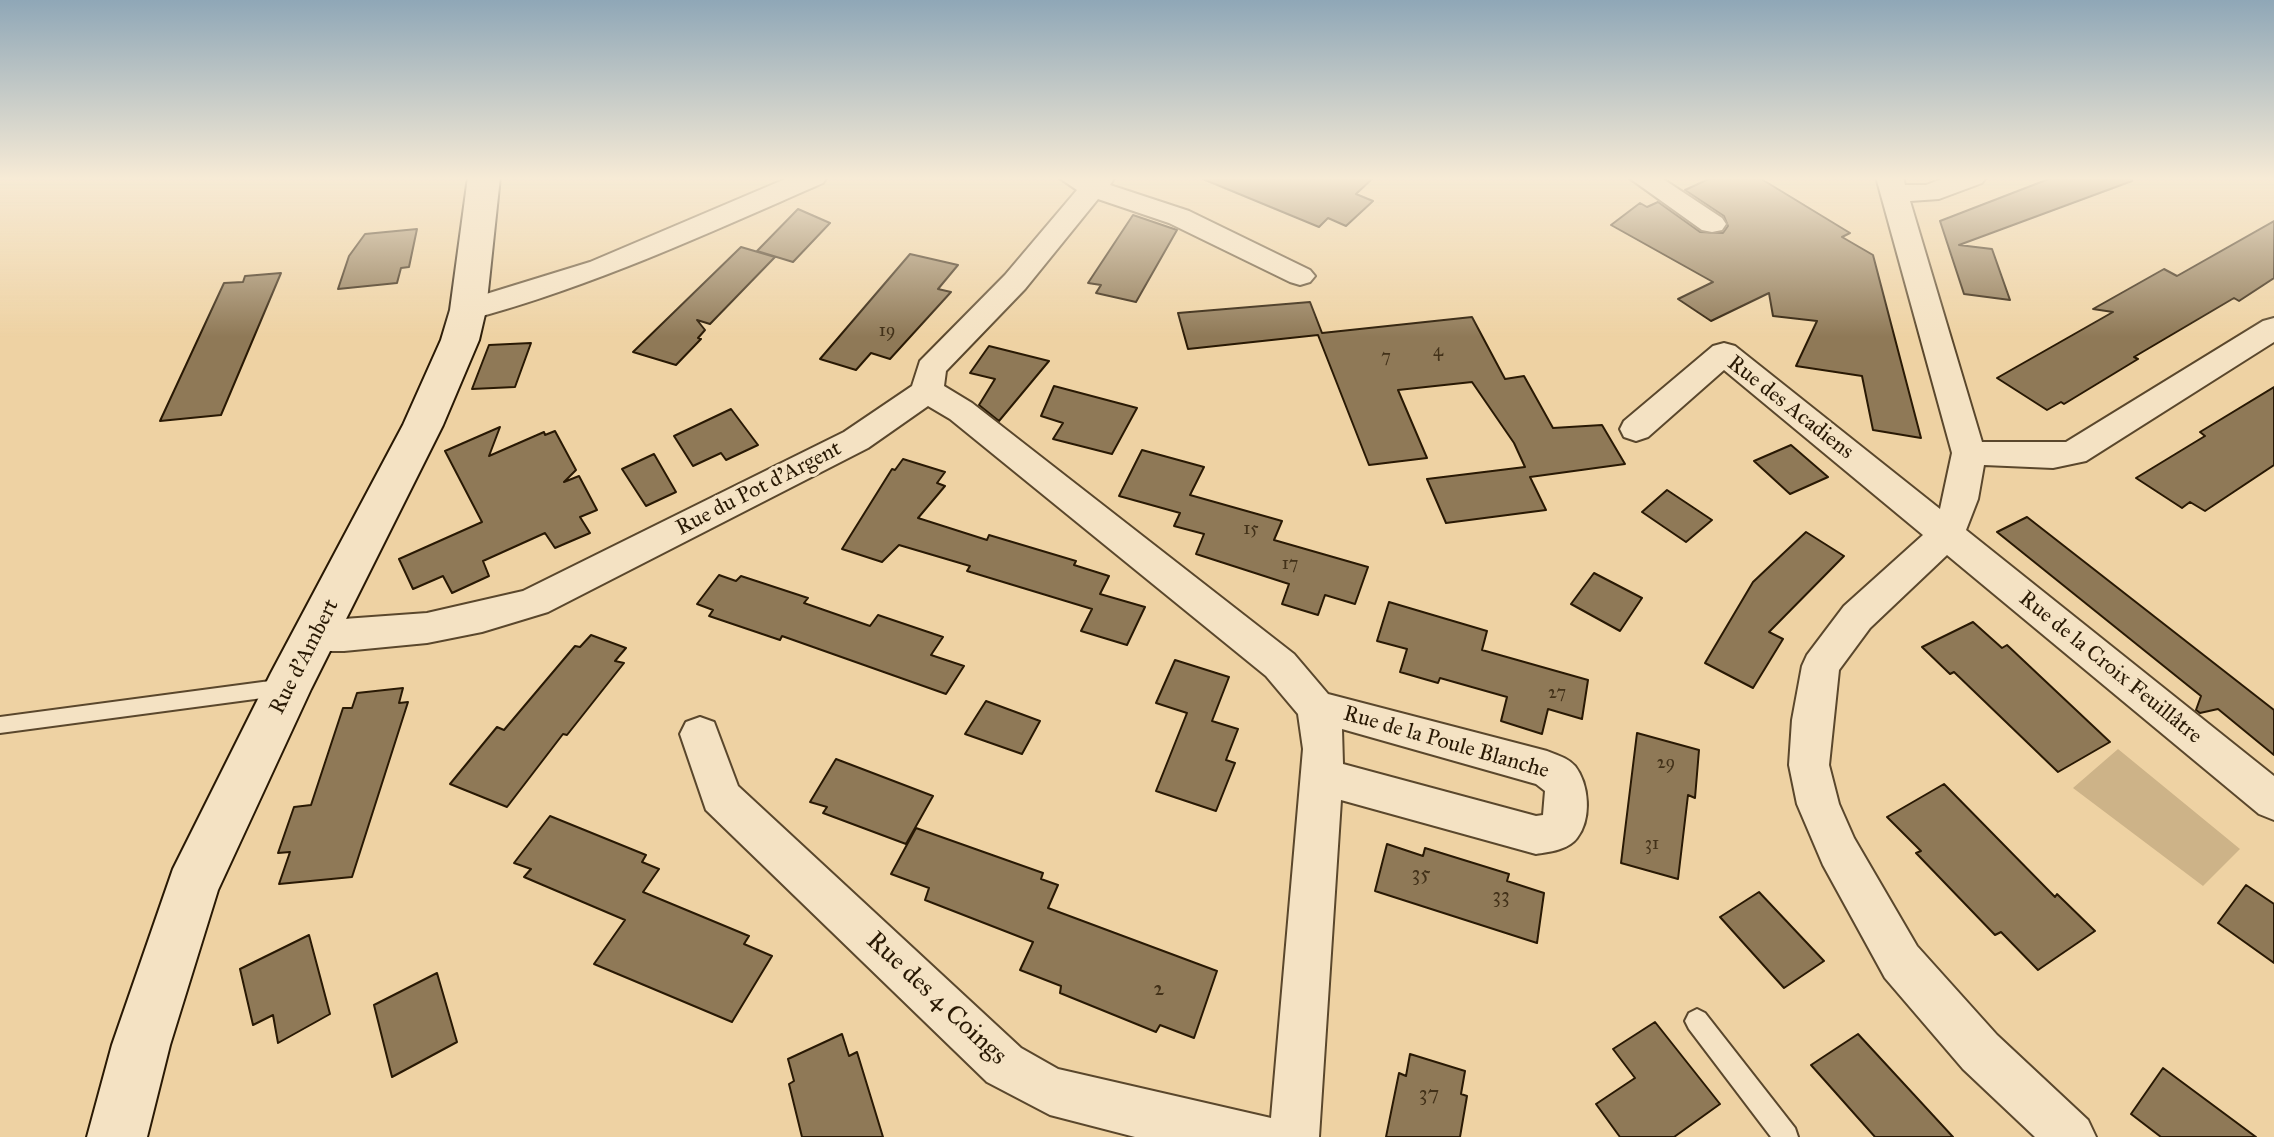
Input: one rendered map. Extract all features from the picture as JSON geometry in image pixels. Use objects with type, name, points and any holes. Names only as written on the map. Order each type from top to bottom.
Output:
[{"type":"street","name":"Rue d'Ambert","points":[[117,1137],[141,1045],[192,887],[288,687],[423,425],[460,340],[468,310],[478,230]]},
{"type":"street","points":[[468,310],[512,300],[563,282],[687,230]]},
{"type":"street","points":[[927,391],[931,368],[1015,282],[1053,230]]},
{"type":"street","points":[[1206,230],[1300,276]]},
{"type":"street","points":[[1905,230],[1969,453],[1961,499],[1947,534],[1857,617],[1821,666],[1812,720],[1809,765],[1818,804],[1838,851],[1901,962],[1980,1052],[2071,1137]]},
{"type":"street","points":[[1969,453],[2053,456],[2074,453],[2274,328]]},
{"type":"street","name":"Rue des Acadiens","points":[[1636,429],[1724,353],[1947,534]]},
{"type":"street","name":"Rue du Pot d'Argent","points":[[316,636],[457,624],[495,616],[535,602],[856,440],[927,391]]},
{"type":"street","name":"Rue de la Poule Blanche","points":[[927,391],[961,411],[1280,665],[1313,698],[1319,711],[1322,777],[1294,1137]]},
{"type":"street","name":"Rue de la Croix Feuillâtre","points":[[1947,534],[2274,801]]},
{"type":"street","name":"Rue de la Poule Blanche","points":[[1319,711],[1332,710],[1547,769],[1563,780],[1567,792],[1562,825],[1553,832],[1536,835],[1322,777]]},
{"type":"street","name":"Rue des 4 Coings","points":[[700,734],[721,797],[1004,1065],[1050,1091],[1141,1114],[1258,1137]]},
{"type":"lane","points":[[0,725],[288,687]]},
{"type":"lane","points":[[1697,1021],[1786,1137]]},
{"type":"shaded area","points":[[2118,749],[2240,849],[2203,886],[2073,788]]},
{"type":"building","points":[[417,230],[409,267],[401,268],[397,283],[338,289],[349,256],[365,234]]},
{"type":"building","points":[[777,230],[823,230],[793,262],[757,251]]},
{"type":"building","points":[[1123,230],[1177,230],[1136,302],[1096,293],[1101,285],[1088,283]]},
{"type":"building","points":[[1620,230],[1723,233],[1725,230],[1845,230],[1850,233],[1842,237],[1873,255],[1921,438],[1873,430],[1862,376],[1796,366],[1817,321],[1773,316],[1769,293],[1711,321],[1678,299],[1713,282]]},
{"type":"building","points":[[1943,230],[1999,230],[1959,245],[1992,249],[2010,300],[1964,294]]},
{"type":"building","points":[[2258,230],[2274,230],[2274,278],[2239,301],[2234,298],[2134,357],[2138,359],[2064,404],[2061,402],[2047,410],[1997,378],[2113,312],[2093,309],[2164,269],[2177,276]]},
{"type":"building","points":[[741,247],[775,257],[710,324],[697,320],[705,330],[698,338],[701,339],[676,365],[633,352]]},
{"type":"building","points":[[910,254],[958,265],[938,289],[951,292],[890,359],[871,353],[856,370],[820,359]]},
{"type":"building","points":[[281,273],[221,415],[160,421],[224,283],[243,282],[245,276]]},
{"type":"building","points":[[1310,302],[1322,333],[1472,317],[1505,379],[1524,376],[1553,428],[1602,425],[1625,464],[1530,477],[1546,510],[1446,523],[1427,479],[1525,467],[1514,443],[1472,382],[1398,390],[1427,458],[1369,465],[1318,335],[1188,349],[1178,313]]},
{"type":"building","points":[[531,343],[515,387],[472,389],[489,345]]},
{"type":"building","points":[[989,346],[1049,361],[999,421],[979,405],[995,379],[970,373]]},
{"type":"building","points":[[1054,386],[1137,408],[1112,454],[1053,439],[1063,423],[1041,416]]},
{"type":"building","points":[[2274,387],[2274,465],[2205,511],[2190,502],[2182,508],[2136,478],[2205,436],[2200,432]]},
{"type":"building","points":[[731,409],[758,445],[726,460],[721,453],[693,466],[674,436]]},
{"type":"building","points":[[500,427],[489,456],[544,432],[545,435],[555,431],[576,470],[564,482],[579,476],[597,510],[580,517],[590,533],[555,548],[545,533],[483,561],[489,576],[452,593],[443,576],[413,589],[399,559],[482,522],[445,451]]},
{"type":"building","points":[[1791,445],[1828,477],[1790,494],[1754,461]]},
{"type":"building","points":[[1142,450],[1204,467],[1190,495],[1282,521],[1274,540],[1368,567],[1355,604],[1325,595],[1318,615],[1282,604],[1289,584],[1196,554],[1204,534],[1174,526],[1180,513],[1119,496]]},
{"type":"building","points":[[654,454],[676,492],[646,506],[622,469]]},
{"type":"building","points":[[903,459],[945,472],[937,483],[945,486],[918,518],[987,540],[989,535],[1076,561],[1074,565],[1109,576],[1100,594],[1145,607],[1127,645],[1081,631],[1092,609],[967,571],[970,566],[899,545],[882,562],[842,549],[892,469],[895,470]]},
{"type":"building","points":[[1667,490],[1712,520],[1686,542],[1642,512]]},
{"type":"building","points":[[2027,517],[2274,710],[2274,755],[2218,709],[2200,713],[2196,710],[2201,696],[1997,532]]},
{"type":"building","points":[[1806,532],[1844,556],[1769,632],[1783,639],[1753,688],[1705,663],[1753,582]]},
{"type":"building","points":[[1594,573],[1642,598],[1620,631],[1571,604]]},
{"type":"building","points":[[719,575],[736,581],[741,576],[808,598],[804,603],[870,626],[878,615],[943,637],[931,655],[964,666],[946,694],[782,636],[780,640],[709,616],[713,610],[697,604]]},
{"type":"building","points":[[1389,602],[1487,631],[1482,650],[1588,680],[1582,719],[1548,709],[1542,734],[1501,721],[1507,697],[1440,678],[1438,683],[1400,672],[1407,649],[1377,641]]},
{"type":"building","points":[[1973,622],[2002,648],[2007,645],[2110,742],[2058,772],[1954,672],[1950,674],[1922,647]]},
{"type":"building","points":[[591,635],[626,648],[615,661],[624,663],[567,735],[563,734],[507,807],[450,784],[497,727],[504,730],[575,646],[580,647]]},
{"type":"building","points":[[1175,660],[1229,677],[1212,721],[1238,729],[1226,760],[1235,763],[1216,811],[1156,791],[1187,713],[1156,703]]},
{"type":"building","points":[[403,688],[399,703],[408,702],[352,877],[279,884],[290,852],[278,853],[294,807],[311,805],[343,708],[352,708],[357,693]]},
{"type":"building","points":[[986,701],[1040,721],[1022,754],[965,734]]},
{"type":"building","points":[[1637,733],[1699,750],[1695,798],[1688,795],[1678,879],[1621,863]]},
{"type":"building","points":[[836,759],[933,796],[906,844],[823,813],[827,807],[810,802]]},
{"type":"building","points":[[1944,784],[2055,897],[2057,894],[2095,931],[2038,970],[2001,932],[1995,935],[1916,853],[1921,851],[1887,817]]},
{"type":"building","points":[[550,816],[646,855],[642,862],[659,869],[643,892],[749,936],[744,944],[772,956],[732,1022],[594,964],[625,920],[524,877],[531,869],[514,863]]},
{"type":"building","points":[[916,828],[1043,873],[1041,879],[1058,885],[1048,908],[1217,971],[1194,1038],[1160,1025],[1156,1032],[1060,993],[1061,986],[1020,970],[1033,942],[925,900],[929,888],[891,874]]},
{"type":"building","points":[[1387,844],[1423,856],[1425,848],[1509,874],[1507,881],[1544,893],[1537,943],[1375,891]]},
{"type":"building","points":[[2246,885],[2274,904],[2274,963],[2218,923]]},
{"type":"building","points":[[1759,892],[1824,961],[1784,988],[1720,917]]},
{"type":"building","points":[[309,935],[330,1014],[278,1043],[273,1015],[253,1025],[240,969]]},
{"type":"building","points":[[437,973],[457,1042],[392,1077],[374,1005]]},
{"type":"building","points":[[1655,1022],[1720,1104],[1674,1137],[1620,1137],[1596,1104],[1635,1078],[1613,1049]]},
{"type":"building","points":[[842,1034],[849,1056],[857,1052],[883,1137],[802,1137],[789,1084],[794,1081],[788,1059]]},
{"type":"building","points":[[1858,1034],[1953,1137],[1875,1137],[1811,1065]]},
{"type":"building","points":[[1410,1054],[1465,1071],[1461,1094],[1467,1096],[1460,1137],[1386,1137],[1399,1073],[1406,1076]]},
{"type":"building","points":[[2163,1068],[2256,1137],[2161,1137],[2131,1114]]}]
